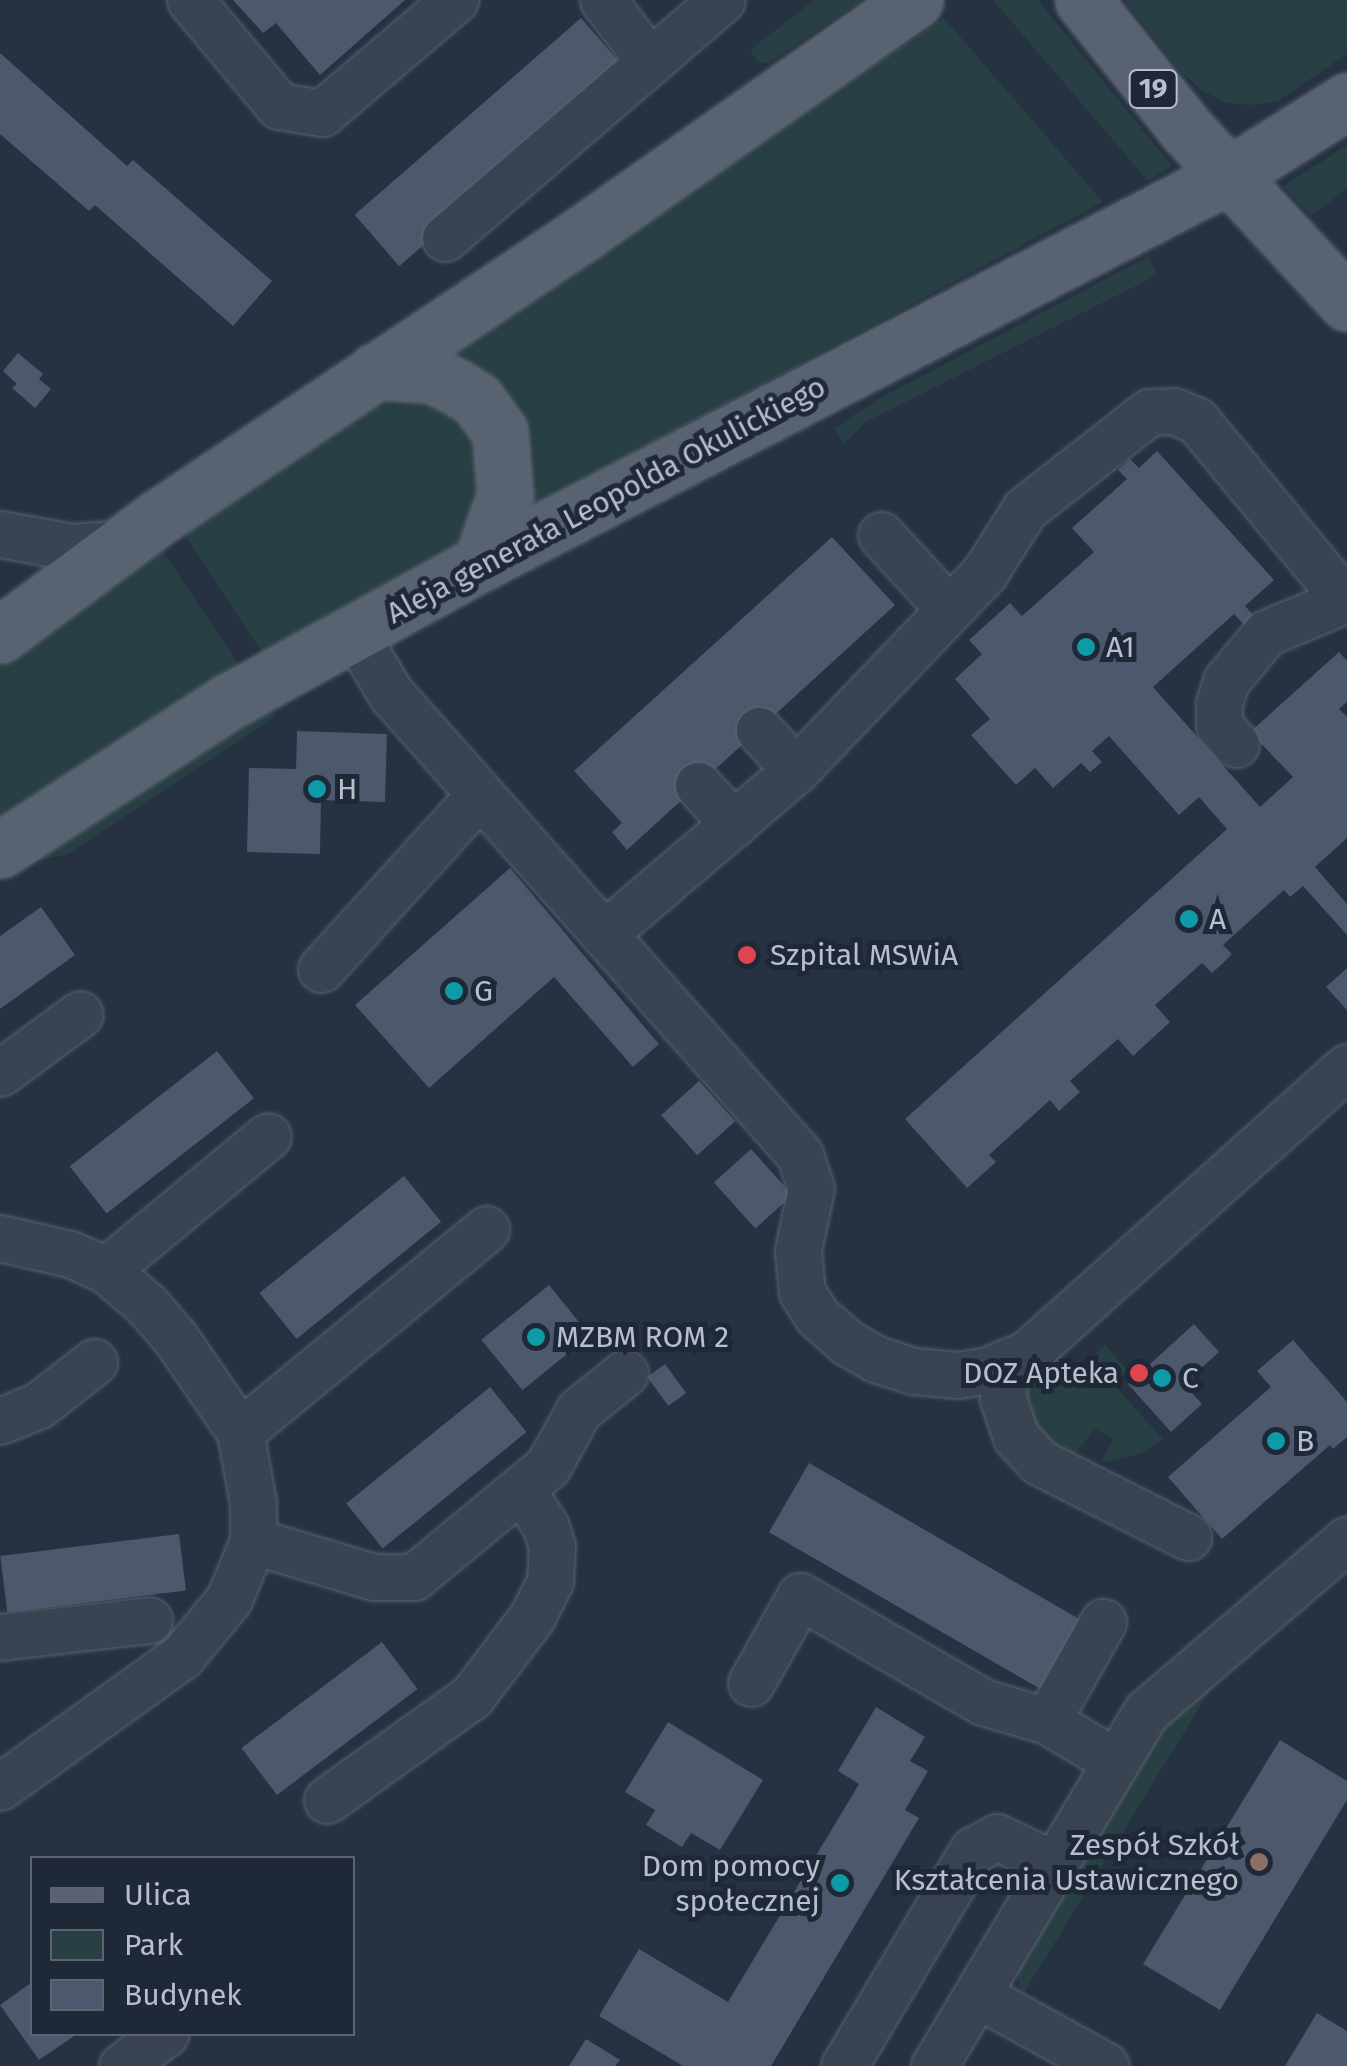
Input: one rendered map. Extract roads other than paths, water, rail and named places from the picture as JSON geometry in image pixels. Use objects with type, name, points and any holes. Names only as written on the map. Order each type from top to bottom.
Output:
[{"type":"main road","points":[[0,635],[123,543],[641,193],[915,0]]},
{"type":"main road","name":"19","points":[[1082,0],[1228,176],[1347,303]]},
{"type":"main road","name":"Aleja generała Leopolda Okulickiego","points":[[0,850],[228,702],[482,562],[1228,176],[1347,101]]},
{"type":"main road","points":[[375,371],[432,375],[477,400],[491,415],[500,432],[506,462],[505,494],[482,562]]},
{"type":"street","points":[[190,0],[280,106],[322,114],[455,0]]},
{"type":"street","points":[[603,0],[606,9],[650,62]]},
{"type":"street","points":[[444,238],[722,0]]},
{"type":"street","points":[[604,934],[796,770],[985,572],[1025,509],[1138,418],[1161,410],[1197,420],[1346,599],[1266,633],[1226,681],[1219,703],[1219,725],[1236,744]]},
{"type":"street","points":[[0,534],[74,547],[123,543]]},
{"type":"street","points":[[881,535],[949,610]]},
{"type":"street","points":[[354,632],[391,694],[800,1155],[811,1188],[797,1271],[802,1292],[817,1316],[848,1343],[876,1359],[914,1371],[958,1375],[1028,1354],[1347,1067]]},
{"type":"street","points":[[759,730],[796,770]]},
{"type":"street","points":[[698,786],[734,824]]},
{"type":"street","points":[[320,969],[480,794]]},
{"type":"street","points":[[0,1073],[80,1014]]},
{"type":"street","points":[[106,1270],[268,1136]]},
{"type":"street","points":[[240,1432],[486,1229]]},
{"type":"street","points":[[0,1238],[70,1254],[106,1270],[176,1339],[240,1432],[253,1503],[254,1541],[229,1599],[182,1656],[0,1787]]},
{"type":"street","points":[[0,1420],[39,1405],[94,1362]]},
{"type":"street","points":[[1006,1363],[1003,1399],[1016,1437],[1039,1462],[1188,1536]]},
{"type":"street","points":[[254,1541],[374,1578],[414,1577],[548,1466],[580,1410],[626,1373]]},
{"type":"street","points":[[327,1800],[472,1696],[532,1617],[550,1581],[552,1547],[546,1527],[522,1490]]},
{"type":"street","points":[[934,2066],[1146,1712],[1347,1540]]},
{"type":"street","points":[[751,1684],[800,1596],[983,1702],[1047,1720],[1116,1762]]},
{"type":"street","points":[[0,1637],[149,1620]]},
{"type":"street","points":[[1047,1720],[1103,1622]]},
{"type":"street","points":[[844,2066],[973,1850],[997,1836],[1055,1865]]},
{"type":"street","points":[[978,1995],[1106,2066]]},
{"type":"street","points":[[122,2066],[162,2036]]},
{"type":"place","name":"A1","points":[[1086,647]]},
{"type":"place","name":"H","points":[[317,789]]},
{"type":"place","name":"A","points":[[1189,919]]},
{"type":"place","name":"Szpital MSWiA","points":[[747,955]]},
{"type":"place","name":"G","points":[[454,991]]},
{"type":"place","name":"MZBM ROM 2","points":[[536,1337]]},
{"type":"place","name":"DOZ Apteka","points":[[1139,1373]]},
{"type":"place","name":"C","points":[[1162,1378]]},
{"type":"place","name":"B","points":[[1276,1441]]},
{"type":"place","name":"Zespół Szkół Kształcenia Ustawicznego","points":[[1259,1862]]},
{"type":"place","name":"Dom pomocy społecznej","points":[[840,1883]]}]
